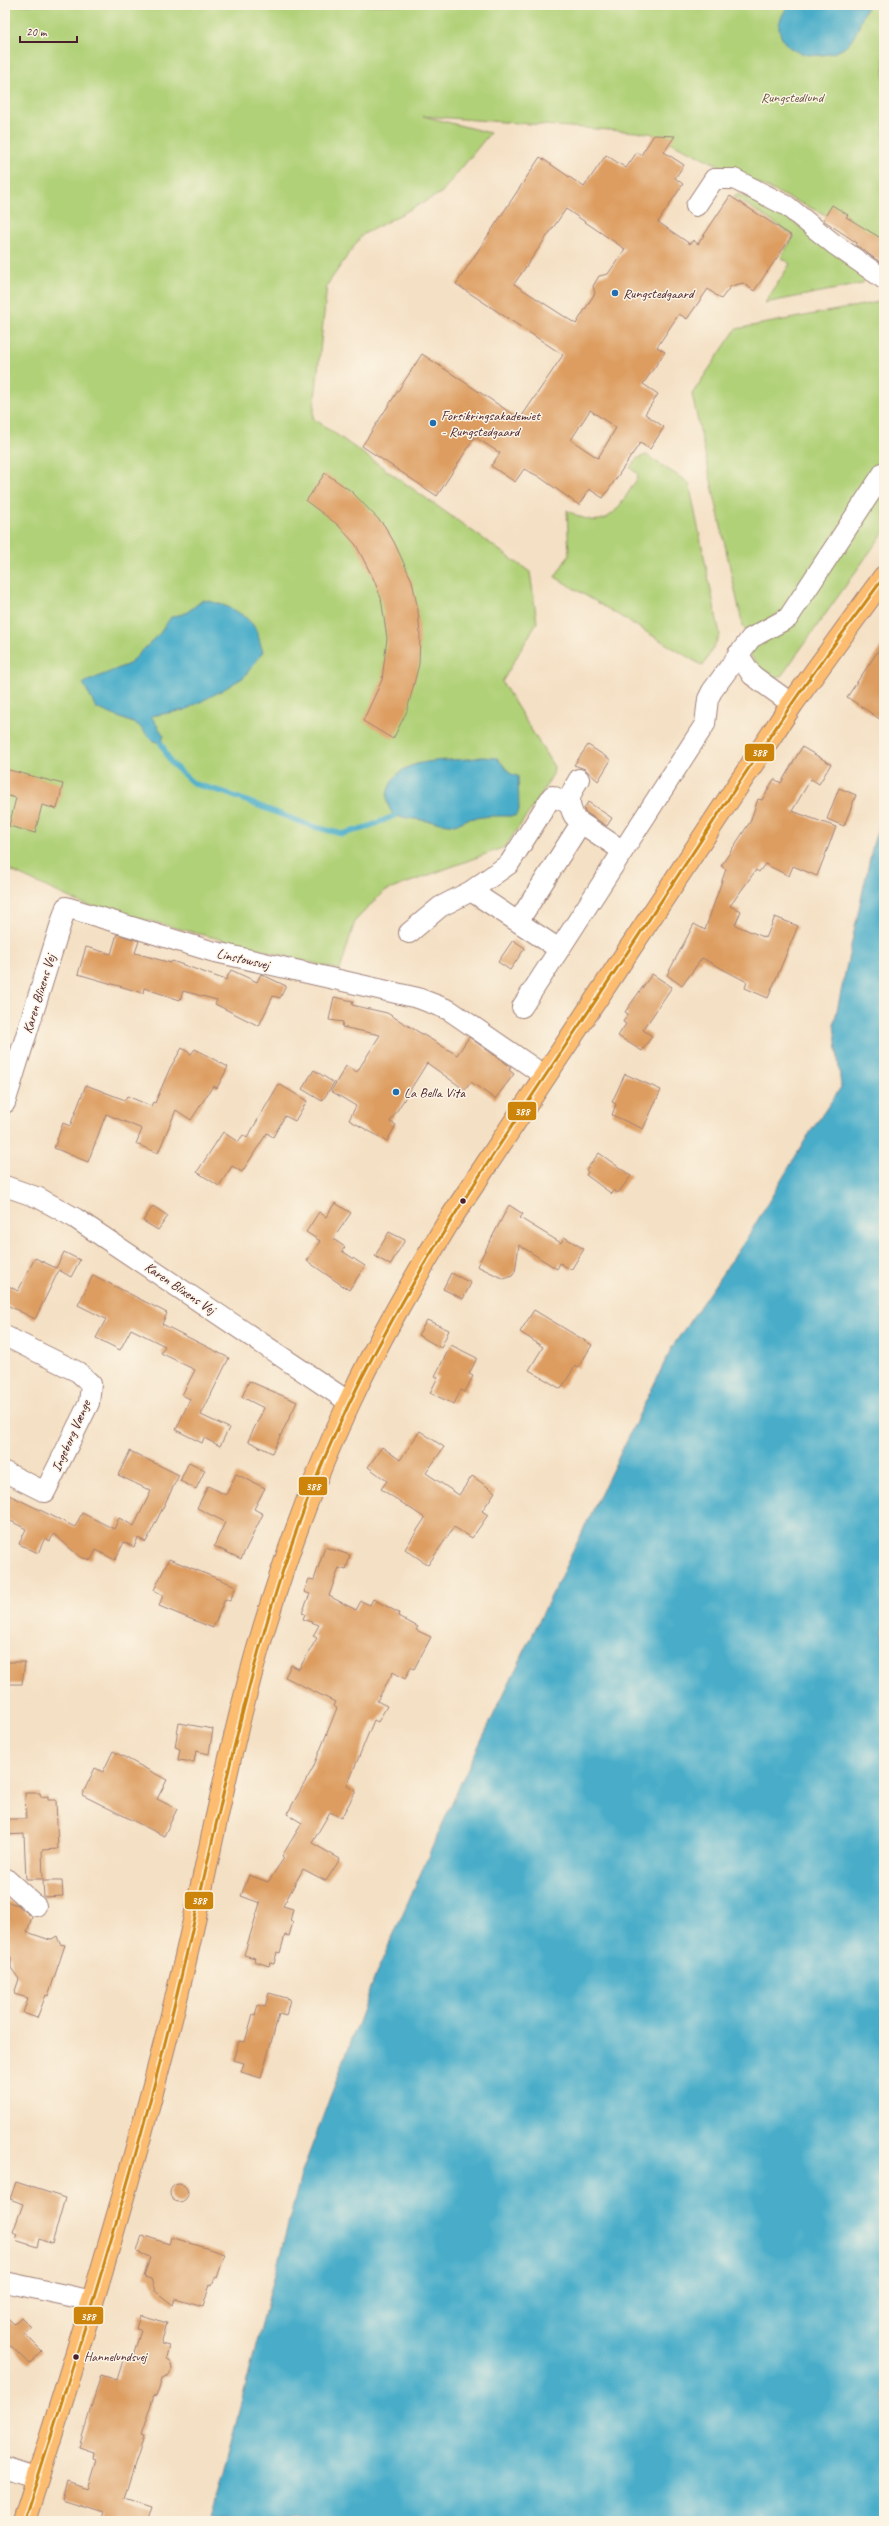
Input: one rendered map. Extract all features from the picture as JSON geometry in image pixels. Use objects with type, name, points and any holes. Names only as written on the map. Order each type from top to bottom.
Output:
[{"type":"main road","points":[[24,2521],[135,2161],[170,2023],[244,1704],[264,1628],[303,1512],[349,1402],[399,1305],[449,1221],[792,704],[883,582]]},
{"type":"street","points":[[696,206],[714,178],[734,179],[787,206],[834,244],[884,279]]},
{"type":"street","points":[[522,1007],[704,724],[708,699],[738,654],[751,638],[788,618],[884,472]]},
{"type":"street","points":[[738,654],[752,674],[792,704]]},
{"type":"street","points":[[579,779],[570,798],[570,809],[581,823],[623,851]]},
{"type":"street","points":[[409,933],[440,907],[471,891],[510,864],[552,796],[570,804]]},
{"type":"street","points":[[518,922],[581,823]]},
{"type":"street","points":[[471,891],[559,949]]},
{"type":"street","name":"Linstowsvej","points":[[66,907],[210,951],[418,998],[449,1010],[545,1076]]},
{"type":"street","name":"Karen Blixens Vej","points":[[6,1095],[66,907]]},
{"type":"street","name":"Karen Blixens Vej","points":[[5,1186],[39,1198],[75,1218],[349,1402]]},
{"type":"street","name":"Ingeborg Vænge","points":[[5,1336],[78,1372],[90,1384],[89,1403],[45,1492],[5,1472]]},
{"type":"street","points":[[5,1878],[36,1906]]},
{"type":"street","points":[[5,2282],[93,2301]]},
{"type":"street","points":[[5,2467],[38,2478]]},
{"type":"green space","name":"Rungstedlund","points":[[5,5],[884,5],[884,251],[828,216],[650,133],[423,116],[490,133],[441,193],[362,235],[327,285],[313,418],[530,572],[537,622],[502,682],[554,767],[553,774],[539,798],[505,847],[383,892],[355,921],[340,970],[83,904],[5,868]]},
{"type":"green space","points":[[737,194],[768,206],[803,228],[866,278],[862,284],[765,303],[790,264],[781,257],[794,236],[734,196]]},
{"type":"green space","points":[[884,301],[884,459],[793,600],[782,612],[746,631],[743,627],[692,394],[736,329]]},
{"type":"green space","points":[[646,455],[689,483],[720,635],[703,666],[555,577],[569,555],[567,510],[581,517],[592,520],[602,520],[610,516],[623,501],[637,479],[638,474],[630,468],[636,459]]},
{"type":"green space","points":[[884,487],[884,532],[782,675],[775,679],[763,676],[750,654]]},
{"type":"water","points":[[788,5],[868,5],[856,33],[849,44],[835,52],[825,55],[815,55],[795,51],[787,46],[782,38],[779,25]]},
{"type":"water","points":[[203,600],[224,605],[237,611],[243,615],[255,628],[263,652],[244,677],[185,710],[151,716],[164,736],[161,743],[153,741],[138,725],[96,708],[83,683],[129,664],[160,633],[171,617],[186,613]]},
{"type":"water","points":[[481,757],[497,758],[511,774],[518,776],[519,810],[515,816],[490,816],[468,819],[455,825],[394,816],[387,803],[387,796],[389,788],[395,777],[404,769],[416,764]]},
{"type":"water","points":[[884,808],[884,2521],[210,2521],[301,2175],[376,1974],[462,1780],[672,1347],[747,1238],[807,1137],[841,1087],[834,1024],[873,844]]},
{"type":"building","points":[[654,135],[675,136],[664,152],[684,165],[675,178],[683,184],[658,222],[690,244],[693,240],[698,244],[730,196],[792,236],[754,291],[743,283],[731,286],[721,299],[708,289],[687,319],[679,314],[657,347],[665,352],[643,384],[658,394],[645,414],[664,427],[650,449],[640,443],[603,498],[589,489],[579,505],[538,476],[524,469],[515,482],[491,466],[500,453],[475,437],[437,496],[362,446],[422,354],[520,419],[563,355],[456,284],[540,157],[584,187],[606,155],[626,168],[637,152],[641,155]],"holes":[[[566,209],[625,249],[608,274],[599,276],[593,286],[595,293],[576,324],[514,284]],[[590,410],[616,428],[598,458],[571,440]]]},
{"type":"building","points":[[832,205],[848,215],[846,217],[884,240],[884,265],[856,245],[857,243],[823,220]]},
{"type":"building","points":[[325,473],[351,491],[384,525],[394,542],[412,581],[418,610],[420,635],[419,664],[407,711],[393,739],[363,721],[382,680],[387,638],[381,598],[374,580],[356,545],[338,525],[306,501]]},
{"type":"building","points":[[884,642],[884,722],[847,697]]},
{"type":"building","points":[[588,745],[611,760],[598,781],[585,769],[574,765]]},
{"type":"building","points":[[802,747],[831,764],[819,784],[811,779],[792,811],[836,827],[817,876],[793,866],[789,876],[765,864],[759,872],[756,870],[730,906],[741,911],[735,925],[766,938],[775,917],[798,926],[768,998],[745,988],[747,982],[702,958],[682,986],[667,975],[694,924],[705,930],[726,869],[721,866],[750,822],[758,799],[762,800],[774,779],[781,783]]},
{"type":"building","points":[[5,769],[63,784],[57,809],[42,805],[35,833],[9,826],[16,798],[5,795]]},
{"type":"building","points":[[839,788],[856,795],[844,826],[827,819]]},
{"type":"building","points":[[588,802],[612,818],[607,826],[585,812],[584,809]]},
{"type":"building","points":[[117,934],[139,941],[135,953],[171,963],[172,961],[226,980],[231,970],[257,982],[261,974],[286,986],[280,998],[273,996],[259,1026],[215,1004],[217,1000],[183,991],[180,1000],[144,988],[143,993],[78,974],[86,947],[111,954]]},
{"type":"building","points":[[513,940],[525,948],[510,970],[498,962]]},
{"type":"building","points":[[652,974],[672,987],[643,1030],[652,1036],[642,1051],[618,1036],[626,1024],[623,1022],[628,1014],[625,1012]]},
{"type":"building","points":[[334,997],[353,1001],[352,1005],[387,1013],[457,1055],[469,1037],[511,1067],[509,1070],[514,1074],[495,1099],[471,1082],[465,1090],[427,1063],[390,1122],[396,1125],[387,1141],[349,1120],[356,1106],[331,1091],[346,1066],[357,1072],[380,1035],[342,1027],[343,1022],[329,1020]]},
{"type":"building","points":[[182,1048],[191,1054],[195,1049],[228,1067],[217,1088],[213,1086],[191,1120],[176,1110],[158,1153],[136,1144],[142,1129],[106,1114],[88,1162],[54,1148],[63,1123],[70,1126],[86,1085],[125,1100],[127,1096],[151,1106],[153,1102],[155,1103],[170,1068]]},
{"type":"building","points":[[314,1070],[334,1083],[322,1101],[302,1089]]},
{"type":"building","points":[[625,1074],[661,1090],[643,1129],[612,1115],[616,1104],[612,1102]]},
{"type":"building","points":[[279,1084],[307,1101],[295,1121],[285,1116],[273,1137],[267,1133],[242,1172],[232,1166],[219,1186],[197,1172],[223,1132],[238,1142],[243,1135],[247,1138]]},
{"type":"building","points":[[599,1153],[631,1176],[618,1193],[614,1190],[612,1194],[586,1175],[588,1172],[586,1170]]},
{"type":"building","points":[[335,1203],[351,1213],[333,1239],[345,1247],[342,1251],[365,1266],[349,1290],[307,1261],[320,1241],[306,1232],[319,1212],[326,1217]]},
{"type":"building","points":[[509,1205],[523,1214],[520,1218],[561,1243],[564,1237],[584,1249],[571,1270],[560,1263],[557,1269],[519,1245],[515,1272],[512,1276],[504,1279],[477,1266]]},
{"type":"building","points":[[153,1206],[168,1216],[158,1230],[143,1221]]},
{"type":"building","points":[[389,1232],[405,1240],[390,1265],[375,1256]]},
{"type":"building","points":[[64,1252],[80,1260],[71,1277],[59,1270],[35,1319],[5,1304],[5,1284],[18,1291],[35,1258],[56,1268]]},
{"type":"building","points":[[451,1273],[471,1283],[463,1299],[443,1289]]},
{"type":"building","points":[[93,1275],[167,1313],[162,1324],[229,1358],[201,1415],[229,1428],[220,1446],[204,1438],[202,1443],[176,1430],[190,1399],[182,1395],[195,1370],[161,1353],[165,1346],[131,1329],[120,1350],[96,1338],[106,1319],[78,1305]]},
{"type":"building","points":[[534,1310],[592,1345],[578,1368],[575,1366],[561,1389],[529,1370],[543,1347],[520,1332]]},
{"type":"building","points":[[427,1320],[449,1330],[441,1348],[418,1335]]},
{"type":"building","points":[[451,1345],[477,1358],[469,1374],[473,1376],[465,1392],[461,1390],[454,1404],[430,1393],[438,1377],[435,1376]]},
{"type":"building","points":[[249,1381],[297,1402],[272,1453],[248,1441],[264,1408],[242,1397]]},
{"type":"building","points":[[420,1431],[444,1447],[426,1473],[459,1495],[472,1476],[495,1492],[482,1511],[488,1515],[472,1538],[454,1527],[428,1565],[405,1549],[425,1518],[381,1489],[387,1481],[368,1467],[382,1447],[400,1460]]},
{"type":"building","points":[[130,1451],[179,1475],[146,1542],[138,1538],[134,1547],[124,1542],[115,1560],[96,1550],[91,1560],[80,1557],[54,1534],[50,1541],[45,1538],[38,1553],[19,1544],[26,1529],[5,1518],[5,1493],[75,1527],[82,1513],[114,1529],[119,1518],[134,1526],[151,1491],[118,1475]]},
{"type":"building","points":[[189,1462],[205,1470],[196,1489],[180,1481]]},
{"type":"building","points":[[236,1474],[265,1488],[254,1509],[263,1514],[241,1559],[214,1546],[225,1522],[197,1508],[208,1486],[226,1495]]},
{"type":"building","points":[[325,1547],[350,1555],[346,1570],[339,1568],[329,1596],[356,1610],[361,1601],[370,1605],[373,1599],[399,1613],[398,1616],[418,1627],[416,1630],[431,1637],[414,1669],[411,1667],[405,1679],[393,1672],[377,1701],[387,1706],[378,1722],[374,1720],[347,1786],[356,1791],[341,1818],[330,1812],[312,1843],[340,1859],[326,1881],[303,1869],[283,1906],[293,1909],[290,1921],[293,1922],[289,1936],[285,1935],[280,1953],[277,1952],[274,1964],[270,1963],[269,1966],[254,1961],[255,1958],[244,1955],[260,1903],[241,1896],[249,1875],[268,1882],[284,1858],[282,1856],[302,1823],[287,1814],[313,1768],[337,1708],[333,1706],[335,1702],[285,1677],[291,1665],[299,1669],[317,1638],[313,1636],[319,1625],[303,1619],[305,1614],[302,1613],[310,1594],[304,1592],[309,1579],[314,1580]]},
{"type":"building","points":[[169,1559],[236,1586],[230,1601],[225,1599],[213,1628],[159,1606],[163,1595],[154,1590]]},
{"type":"building","points":[[5,1662],[25,1662],[22,1684],[5,1684]]},
{"type":"building","points":[[179,1723],[213,1729],[209,1754],[196,1751],[194,1762],[178,1760],[180,1749],[175,1747]]},
{"type":"building","points":[[113,1751],[167,1780],[157,1799],[177,1809],[164,1836],[82,1795],[95,1768],[103,1772]]},
{"type":"building","points":[[25,1793],[40,1793],[41,1797],[48,1796],[48,1800],[56,1800],[58,1849],[42,1850],[43,1879],[26,1879],[24,1834],[5,1835],[5,1819],[26,1819]]},
{"type":"building","points":[[43,1881],[62,1881],[63,1896],[44,1897]]},
{"type":"building","points":[[5,1901],[18,1905],[32,1917],[27,1932],[50,1940],[57,1936],[60,1944],[65,1945],[48,1996],[46,1995],[37,2018],[23,2013],[28,1998],[14,1994],[19,1979],[11,1968],[11,1957],[5,1955]]},
{"type":"building","points":[[269,1993],[290,1999],[286,2016],[279,2014],[261,2078],[241,2072],[244,2063],[233,2060],[239,2041],[245,2042],[253,2014],[255,2015],[258,2005],[265,2007]]},
{"type":"building","points":[[16,2182],[65,2198],[52,2244],[39,2239],[37,2247],[15,2240],[17,2234],[13,2232],[23,2204],[10,2199]]},
{"type":"building","points":[[179,2184],[185,2187],[188,2193],[185,2199],[179,2202],[173,2199],[170,2193],[173,2187]]},
{"type":"building","points":[[142,2235],[169,2244],[171,2237],[225,2254],[217,2278],[215,2277],[212,2285],[210,2284],[203,2307],[175,2299],[173,2305],[155,2291],[151,2279],[144,2277],[150,2257],[137,2252]]},
{"type":"building","points":[[5,2315],[14,2324],[21,2317],[31,2327],[24,2333],[42,2351],[29,2364],[11,2346],[5,2353]]},
{"type":"building","points":[[140,2315],[167,2323],[161,2344],[169,2346],[166,2357],[171,2363],[172,2369],[169,2375],[162,2378],[157,2396],[154,2395],[141,2435],[144,2436],[124,2499],[152,2508],[148,2521],[100,2521],[103,2512],[62,2499],[67,2482],[87,2489],[96,2459],[93,2458],[94,2452],[79,2447],[101,2375],[117,2380],[124,2357],[132,2360],[141,2330],[136,2329]]},
{"type":"waterway","points":[[161,743],[171,763],[194,784],[223,792],[311,826],[342,834],[365,828],[394,816]]},
{"type":"transit line","name":"388","points":[[24,2521],[85,2327],[123,2198],[159,2067],[191,1936],[236,1739],[271,1609],[292,1544],[315,1481],[341,1420],[370,1361],[402,1303],[470,1190],[789,708],[884,577]]},
{"type":"place","name":"Rungstedgaard","points":[[615,293]]},
{"type":"place","name":"Forsikringsakademiet - Rungstedgaard","points":[[433,423]]},
{"type":"place","name":"La Bella Vita","points":[[396,1092]]},
{"type":"place","name":"Hannelundsvej","points":[[76,2357]]}]
